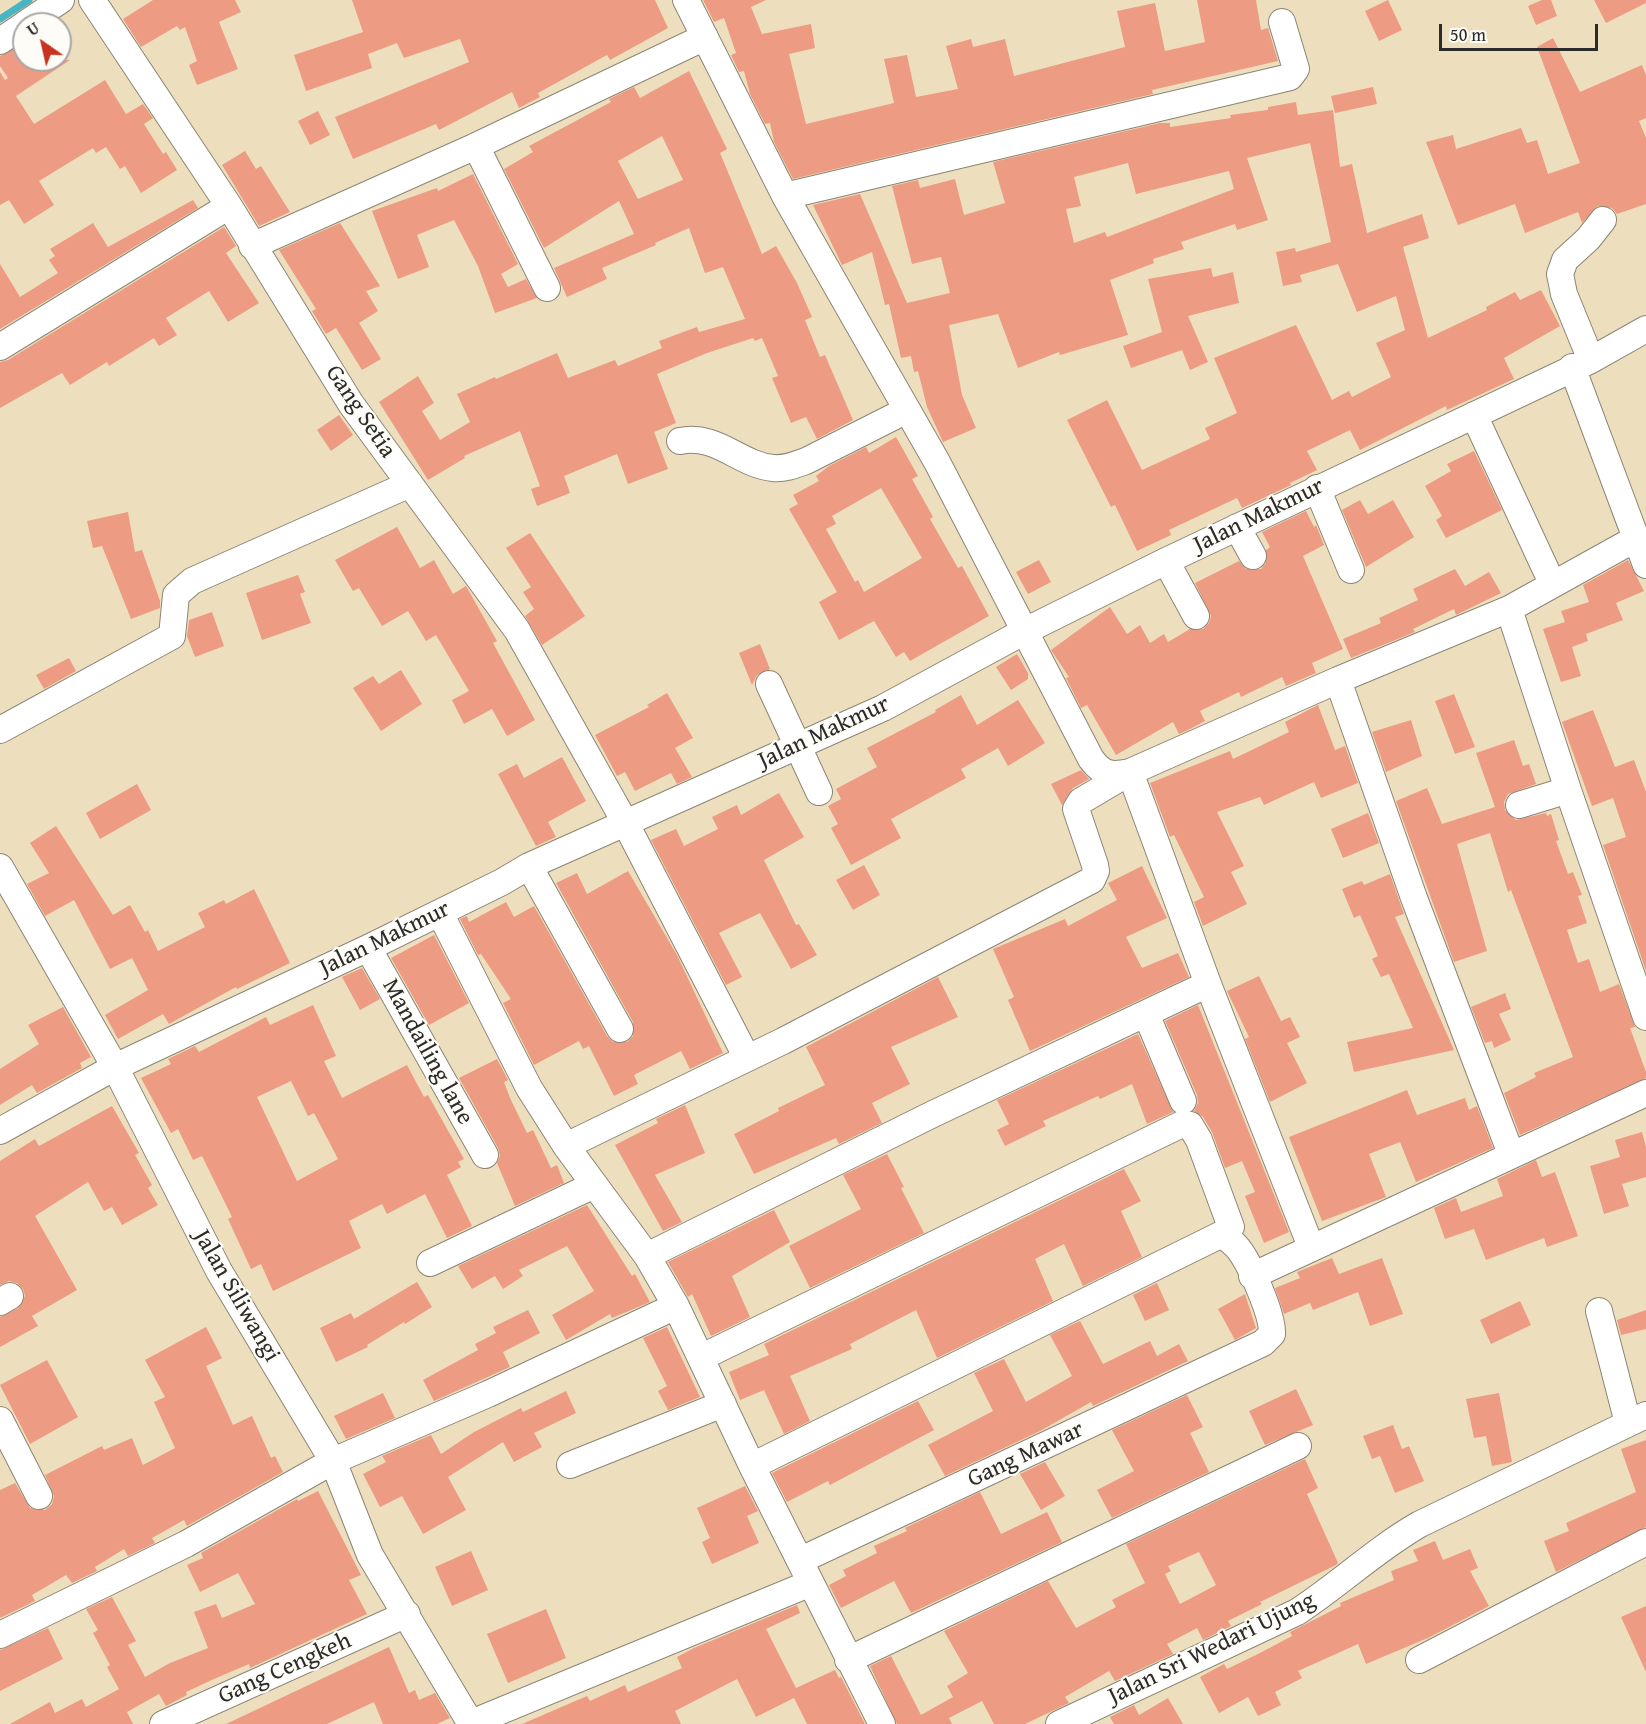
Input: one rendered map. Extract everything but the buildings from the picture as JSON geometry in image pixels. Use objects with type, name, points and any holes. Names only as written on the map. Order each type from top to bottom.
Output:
[{"type":"street","points":[[43,12],[61,0]]},
{"type":"street","name":"Gang Setia","points":[[92,0],[229,206],[351,404],[517,630],[626,824],[747,1058]]},
{"type":"street","points":[[686,0],[785,196],[907,410],[1100,771],[1112,776],[1130,772]]},
{"type":"street","points":[[785,196],[1290,77],[1296,69],[1282,22]]},
{"type":"street","points":[[252,246],[477,146],[705,37]]},
{"type":"street","points":[[477,146],[547,288]]},
{"type":"street","points":[[0,346],[229,206]]},
{"type":"street","points":[[1603,220],[1565,260],[1560,274],[1581,363],[1635,539],[1646,565]]},
{"type":"street","name":"Jalan Makmur","points":[[0,1131],[115,1067],[368,948],[529,866],[883,708],[1025,631],[1317,488],[1581,363],[1646,329]]},
{"type":"street","points":[[680,441],[691,438],[712,442],[764,466],[788,467],[806,461],[907,410]]},
{"type":"street","points":[[1474,415],[1552,583]]},
{"type":"street","points":[[0,730],[172,636],[176,595],[192,581],[410,484]]},
{"type":"street","points":[[1317,488],[1351,570]]},
{"type":"street","points":[[1237,527],[1252,556]]},
{"type":"street","points":[[566,1146],[747,1058],[1092,880],[1096,871],[1095,865],[1076,809],[1081,801],[1130,772],[1338,680],[1509,609],[1552,583],[1635,539]]},
{"type":"street","points":[[1166,561],[1196,616]]},
{"type":"street","points":[[1509,609],[1646,1017]]},
{"type":"street","points":[[1338,680],[1414,898],[1511,1154]]},
{"type":"street","points":[[769,684],[795,746],[819,792]]},
{"type":"street","points":[[1130,772],[1208,984],[1311,1247]]},
{"type":"street","points":[[1519,805],[1568,790]]},
{"type":"street","points":[[529,866],[620,1029]]},
{"type":"street","name":"Jalan Siliwangi","points":[[0,867],[115,1067],[219,1271],[333,1461],[370,1555],[470,1724]]},
{"type":"street","points":[[440,913],[529,1088],[566,1146],[647,1256],[676,1306],[752,1466],[882,1724]]},
{"type":"street","name":"Mandailing lane","points":[[368,948],[485,1155]]},
{"type":"street","points":[[647,1256],[933,1114],[1208,984]]},
{"type":"street","points":[[1146,1014],[1183,1101]]},
{"type":"street","points":[[1222,1234],[1240,1251],[1252,1276],[1646,1093]]},
{"type":"street","points":[[702,1357],[1182,1124],[1190,1125],[1199,1140],[1231,1227],[1222,1234],[752,1466]]},
{"type":"street","points":[[430,1263],[594,1185]]},
{"type":"street","name":"Gang Mawar","points":[[801,1560],[1251,1351],[1268,1339],[1272,1327],[1252,1276]]},
{"type":"street","points":[[0,1635],[186,1544],[333,1461],[488,1394],[676,1306]]},
{"type":"street","points":[[1599,1311],[1641,1419]]},
{"type":"street","points":[[570,1466],[723,1404]]},
{"type":"street","name":"Jalan Sri Wedari Ujung","points":[[1059,1724],[1298,1612],[1332,1589],[1389,1542],[1641,1419]]},
{"type":"street","points":[[0,1420],[39,1496]]},
{"type":"street","points":[[848,1660],[1298,1446]]},
{"type":"street","points":[[1419,1660],[1646,1542]]},
{"type":"street","points":[[470,1724],[811,1583]]},
{"type":"street","name":"Gang Cengkeh","points":[[163,1724],[407,1614]]},
{"type":"waterway","points":[[0,19],[29,0]]}]
